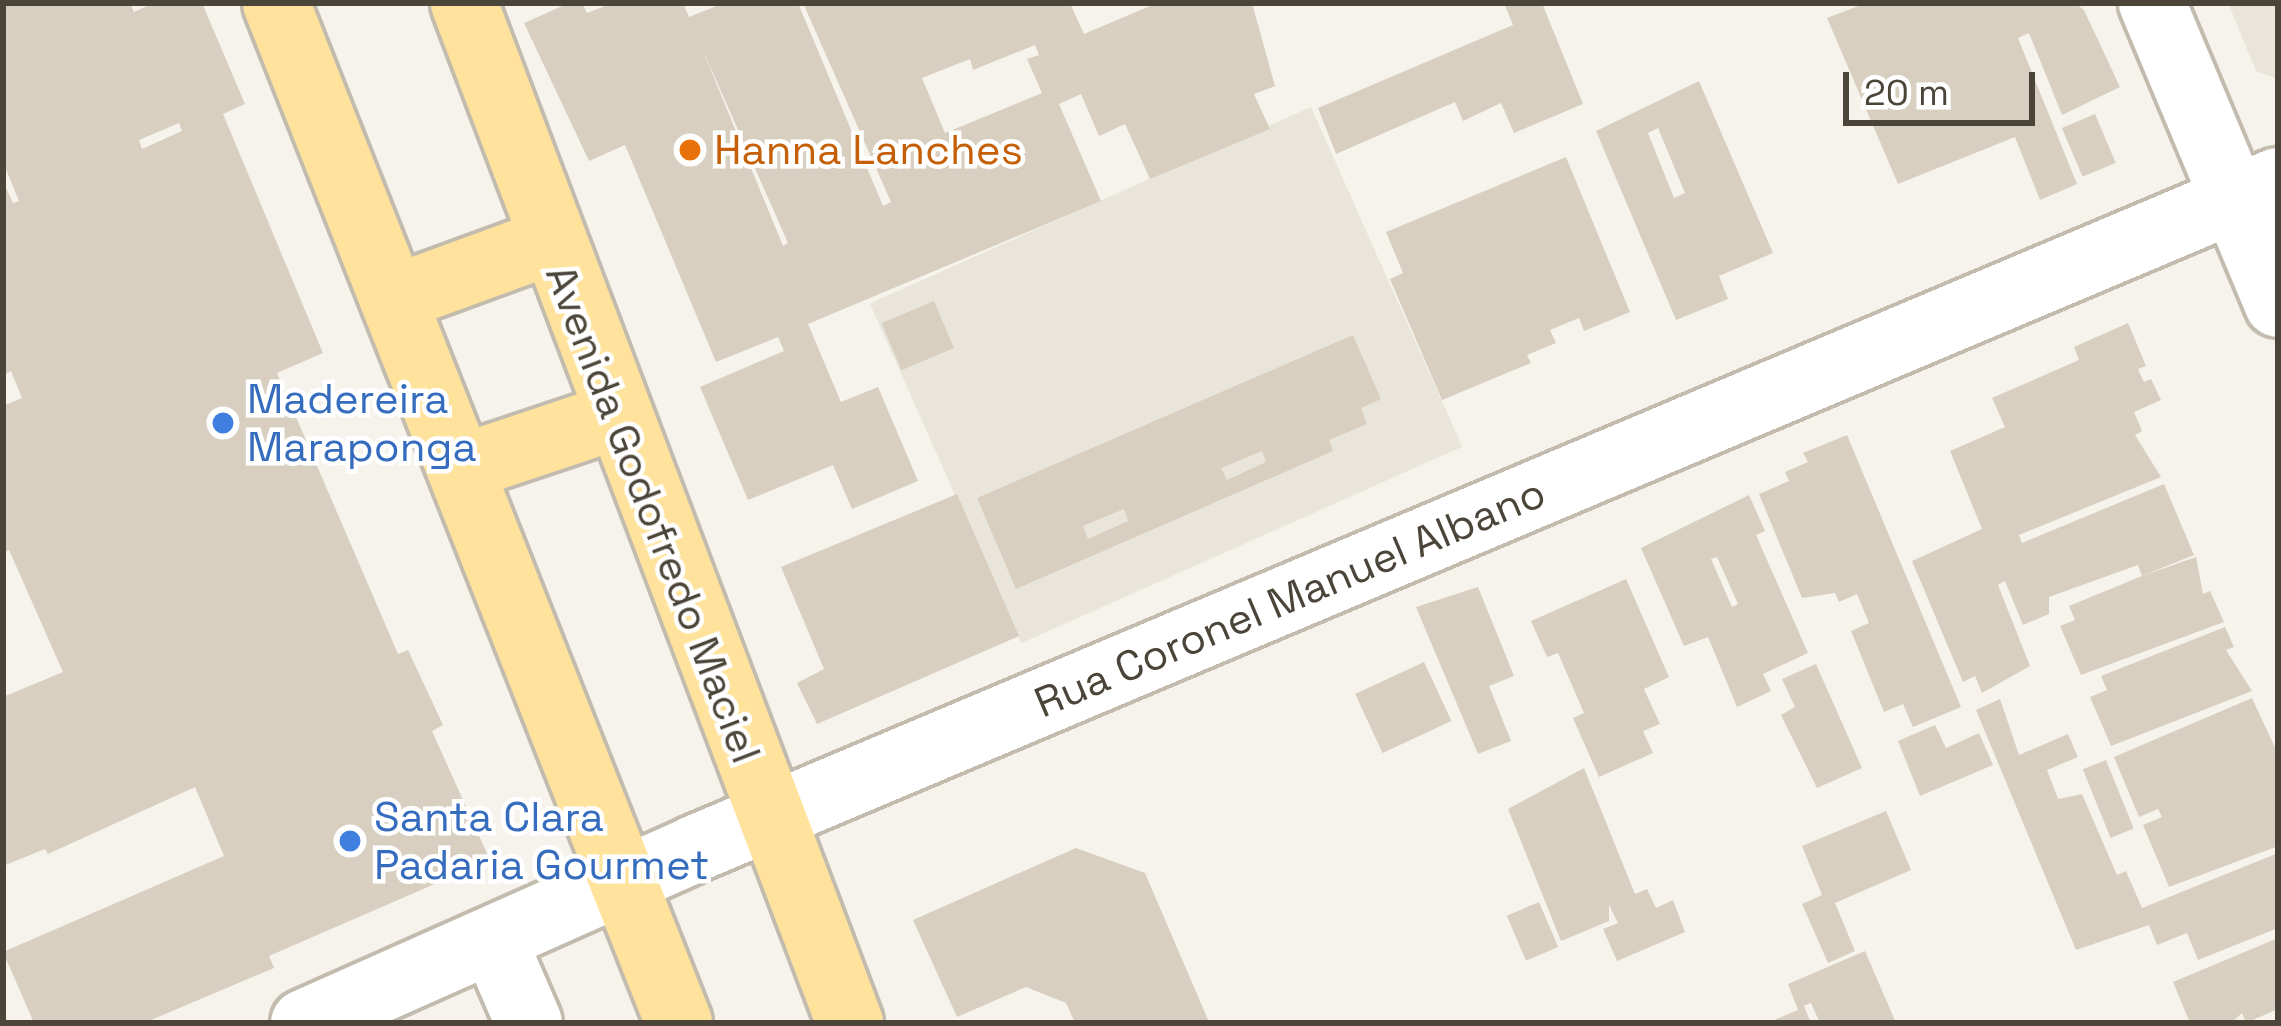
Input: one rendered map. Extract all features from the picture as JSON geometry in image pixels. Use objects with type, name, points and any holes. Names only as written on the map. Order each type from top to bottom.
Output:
[{"type":"main road","points":[[277,3],[464,467],[679,1023]]},
{"type":"main road","name":"Avenida Godofredo Maciel","points":[[464,3],[549,242],[850,1023]]},
{"type":"main road","points":[[393,299],[549,242]]},
{"type":"main road","points":[[464,467],[619,415]]},
{"type":"street","points":[[2152,3],[2256,190],[2278,304]]},
{"type":"street","name":"Rua Coronel Manuel Albano","points":[[304,1023],[769,819],[2256,190]]},
{"type":"street","points":[[494,942],[529,1023]]},
{"type":"shaded area","points":[[2228,3],[2278,3],[2278,79],[2256,71]]},
{"type":"shaded area","points":[[1311,107],[1462,447],[1021,643],[870,303]]},
{"type":"building","points":[[3,3],[130,3],[134,12],[154,3],[202,3],[245,104],[223,114],[323,353],[277,373],[398,654],[408,650],[443,725],[432,731],[490,860],[269,956],[274,968],[144,1023],[34,1023],[3,952],[224,856],[195,787],[48,854],[45,849],[3,866],[3,697],[63,672],[9,550],[3,553],[3,406],[22,398],[11,371],[3,375],[3,181],[13,203],[19,201],[3,162]],"holes":[[[179,123],[182,131],[142,149],[139,140]]]},
{"type":"building","points":[[569,3],[582,3],[587,13],[613,3],[683,3],[689,17],[724,3],[798,3],[883,206],[891,202],[803,3],[1070,3],[1084,34],[1157,3],[1252,3],[1275,86],[1254,94],[1270,129],[1150,179],[1125,124],[1099,136],[1081,94],[1059,104],[1101,201],[808,324],[841,402],[878,387],[918,481],[852,509],[833,465],[748,500],[700,387],[784,351],[778,337],[716,362],[625,145],[589,161],[524,23]],"holes":[[[1035,45],[1039,55],[1027,59],[1042,93],[945,133],[922,78],[970,59],[973,70]],[[701,46],[788,243],[783,246]]]},
{"type":"building","points":[[1504,3],[1542,3],[1583,104],[1514,133],[1501,103],[1463,121],[1455,102],[1336,154],[1318,108],[1513,25]]},
{"type":"building","points":[[1866,3],[2075,3],[2084,10],[2120,87],[2062,115],[2029,33],[2018,38],[2077,184],[2040,200],[2015,137],[1898,184],[1827,18]]},
{"type":"building","points":[[1699,81],[1773,253],[1719,276],[1728,299],[1676,320],[1596,131]],"holes":[[[1658,128],[1685,193],[1674,198],[1648,133]]]},
{"type":"building","points":[[2095,114],[2116,163],[2083,177],[2062,128]]},
{"type":"building","points":[[1566,157],[1630,312],[1584,331],[1579,318],[1550,330],[1556,343],[1527,355],[1531,363],[1442,400],[1390,279],[1403,273],[1386,232]]},
{"type":"building","points":[[934,301],[954,348],[901,370],[882,323]]},
{"type":"building","points":[[2128,323],[2146,366],[2138,369],[2144,382],[2151,379],[2161,400],[2134,412],[2142,431],[2135,435],[2161,477],[2019,535],[2022,543],[2164,484],[2194,555],[2142,576],[2138,565],[2049,597],[2049,614],[2023,625],[2005,581],[1998,585],[2030,666],[1982,693],[1975,676],[1963,682],[1912,561],[1982,529],[1950,451],[2005,427],[1992,398],[2079,360],[2074,347]]},
{"type":"building","points":[[1353,335],[1381,399],[1361,408],[1367,424],[1329,440],[1333,451],[1016,589],[977,498]],"holes":[[[1262,451],[1266,462],[1227,480],[1221,468]],[[1124,509],[1128,521],[1088,539],[1083,526]]]},
{"type":"building","points":[[1847,435],[1961,707],[1913,727],[1903,704],[1884,712],[1851,631],[1869,623],[1857,594],[1839,602],[1835,593],[1802,598],[1759,494],[1789,481],[1785,472],[1808,462],[1803,453]]},
{"type":"building","points":[[957,494],[1019,636],[817,724],[797,683],[824,669],[781,567]]},
{"type":"building","points":[[1749,495],[1765,531],[1756,535],[1808,653],[1763,674],[1771,691],[1737,707],[1708,637],[1684,646],[1641,548]],"holes":[[[1717,557],[1738,604],[1732,607],[1711,559]]]},
{"type":"building","points":[[2196,557],[2203,594],[2210,591],[2224,622],[2081,675],[2060,626],[2075,620],[2069,606]]},
{"type":"building","points":[[1626,579],[1669,677],[1644,689],[1660,724],[1643,731],[1653,753],[1599,777],[1573,718],[1584,713],[1558,653],[1547,657],[1531,621]]},
{"type":"building","points":[[1478,587],[1514,676],[1489,686],[1511,741],[1478,754],[1416,607]]},
{"type":"building","points":[[2225,627],[2234,647],[2226,650],[2252,691],[2111,746],[2090,697],[2107,690],[2101,676]]},
{"type":"building","points":[[1424,662],[1451,721],[1383,753],[1355,694]]},
{"type":"building","points":[[1816,664],[1862,768],[1817,788],[1781,715],[1795,707],[1782,679]]},
{"type":"building","points":[[2252,698],[2278,754],[2278,846],[2169,887],[2143,825],[2162,817],[2158,809],[2139,817],[2114,757]]},
{"type":"building","points":[[2000,699],[2019,755],[2068,734],[2078,757],[2047,770],[2058,799],[2082,794],[2117,875],[2126,871],[2142,908],[2278,853],[2278,928],[2198,960],[2187,933],[2157,945],[2149,925],[2076,950],[1976,710]]},
{"type":"building","points":[[1935,725],[1946,748],[1979,733],[1993,765],[1920,796],[1898,741]]},
{"type":"building","points":[[2106,760],[2134,829],[2111,838],[2083,769]]},
{"type":"building","points":[[1584,768],[1635,894],[1647,889],[1656,908],[1673,900],[1685,932],[1617,961],[1603,929],[1618,923],[1609,905],[1609,921],[1561,941],[1508,809]]},
{"type":"building","points":[[1886,811],[1911,870],[1835,903],[1855,951],[1828,963],[1802,904],[1822,895],[1802,846]]},
{"type":"building","points":[[1076,848],[1145,873],[1209,1022],[1075,1023],[1066,1003],[1026,987],[957,1017],[913,920]]},
{"type":"building","points":[[1539,902],[1558,947],[1526,961],[1507,916]]},
{"type":"building","points":[[2278,938],[2278,1009],[2246,1023],[2242,1013],[2231,1023],[2190,1023],[2173,982]]},
{"type":"building","points":[[1865,951],[1896,1023],[1820,1023],[1811,1003],[1804,1006],[1811,1023],[1767,1023],[1798,1010],[1788,984]]},
{"type":"place","name":"Hanna Lanches","points":[[690,150]]},
{"type":"place","name":"Madereira Maraponga","points":[[223,423]]},
{"type":"place","name":"Santa Clara Padaria Gourmet","points":[[350,841]]}]
